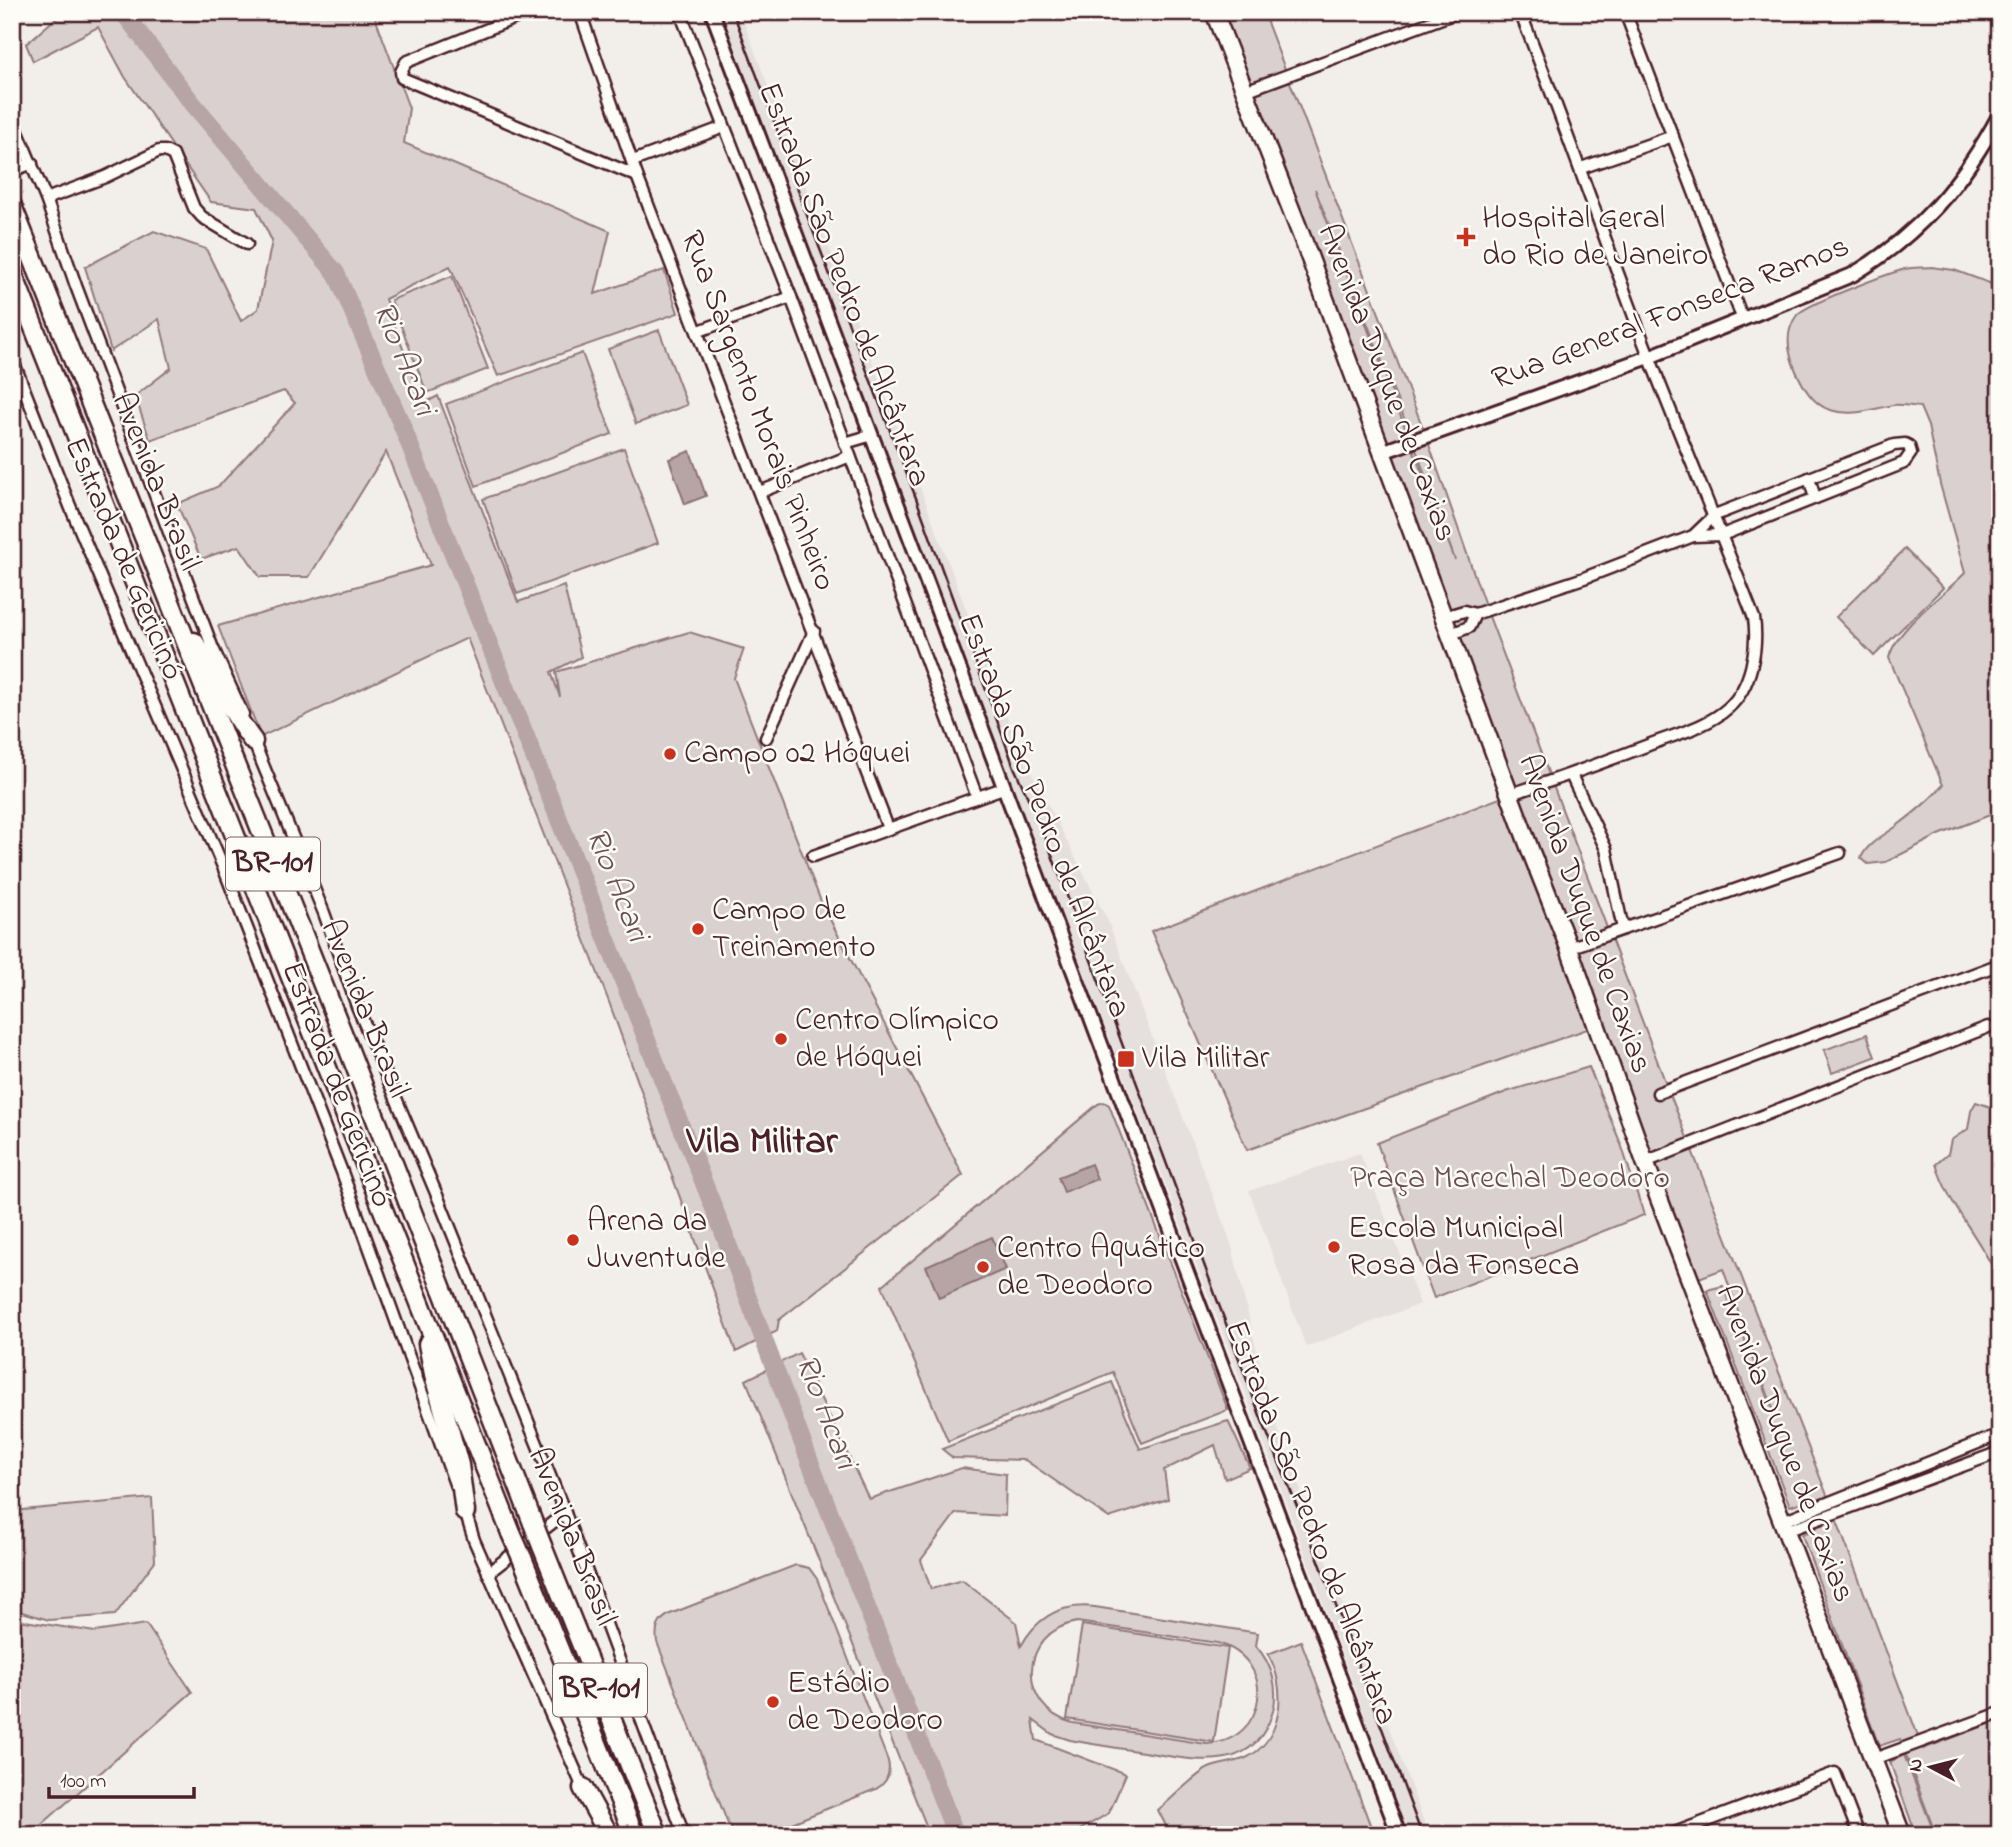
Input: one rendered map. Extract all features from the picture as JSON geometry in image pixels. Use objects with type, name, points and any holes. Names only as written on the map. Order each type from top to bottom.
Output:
[{"type":"highway","name":"Avenida Brasil","points":[[12,206],[658,1835]]},
{"type":"highway","name":"Avenida Brasil","points":[[12,272],[511,1532],[634,1835]]},
{"type":"highway","points":[[177,620],[209,666],[234,715],[253,741]]},
{"type":"highway","points":[[419,1299],[435,1380],[460,1465],[465,1511]]},
{"type":"highway","points":[[583,1788],[610,1835]]},
{"type":"main road","name":"Avenida Duque de Caxias","points":[[1214,12],[1569,948],[1645,1162],[1902,1835]]},
{"type":"street","points":[[530,12],[406,62],[401,72],[402,78],[637,176]]},
{"type":"street","name":"Rua Sargento Morais Pinheiro","points":[[580,12],[637,176],[699,331],[888,828]]},
{"type":"street","points":[[680,12],[791,297],[977,797]]},
{"type":"street","name":"Estrada São Pedro de Alcântara","points":[[712,12],[1399,1835]]},
{"type":"street","points":[[1245,91],[1458,12]]},
{"type":"street","points":[[1510,794],[1571,775],[1707,723],[1730,706],[1741,689],[1755,651],[1754,618],[1649,357],[1581,168],[1520,12]]},
{"type":"street","points":[[1625,12],[1743,320]]},
{"type":"street","name":"Rua General Fonseca Ramos","points":[[1382,452],[1649,357],[1852,275],[1912,233],[1950,193],[2000,114]]},
{"type":"street","points":[[12,118],[46,199],[76,286],[212,646],[224,669],[324,913],[357,1006],[439,1200],[565,1513],[684,1835]]},
{"type":"street","points":[[632,161],[724,127]]},
{"type":"street","points":[[1581,168],[1673,136]]},
{"type":"street","points":[[46,199],[82,187],[165,150],[173,155],[194,208],[202,217],[247,244]]},
{"type":"street","points":[[12,171],[32,163]]},
{"type":"street","points":[[699,331],[791,297]]},
{"type":"street","name":"Estrada de Gericinó","points":[[12,358],[70,506],[224,869],[342,1172],[488,1573],[583,1788],[599,1835]]},
{"type":"street","points":[[845,443],[872,435]]},
{"type":"street","points":[[1444,617],[1464,611],[1475,614],[1584,578],[1693,536],[1722,535],[1904,463],[1911,453],[1909,446],[1894,445],[1715,516],[1693,536]]},
{"type":"street","points":[[760,492],[850,457]]},
{"type":"street","points":[[1809,478],[1815,498]]},
{"type":"street","points":[[1451,634],[1469,627],[1475,614]]},
{"type":"street","points":[[766,738],[814,631]]},
{"type":"street","points":[[1571,775],[1606,849],[1623,929]]},
{"type":"street","points":[[813,856],[1003,788]]},
{"type":"street","points":[[1569,948],[1840,853]]},
{"type":"street","points":[[1658,1093],[2000,964]]},
{"type":"street","points":[[1645,1162],[1988,1027]]},
{"type":"street","points":[[1785,1526],[2000,1434]]},
{"type":"street","points":[[1785,1526],[2000,1452]]},
{"type":"street","points":[[1933,1461],[1937,1475]]},
{"type":"street","points":[[488,1573],[565,1513]]},
{"type":"street","points":[[1874,1759],[2000,1713]]},
{"type":"street","points":[[1669,1835],[1835,1773],[1859,1835]]},
{"type":"shaded area","points":[[720,12],[740,12],[1018,746],[1107,919],[1231,1243],[1271,1410],[1429,1835],[1409,1835],[1243,1386]]},
{"type":"shaded area","points":[[690,451],[706,496],[685,504],[669,459]]},
{"type":"shaded area","name":"Escola Municipal Rosa da Fonseca","points":[[1360,1153],[1420,1304],[1306,1347],[1249,1191]]},
{"type":"shaded area","points":[[1091,1164],[1097,1179],[1064,1192],[1058,1177]]},
{"type":"shaded area","points":[[992,1237],[1006,1269],[939,1298],[926,1266]]},
{"type":"green space","points":[[63,12],[373,12],[409,108],[404,143],[610,231],[595,294],[664,270],[678,313],[498,376],[450,266],[385,299],[423,404],[438,396],[518,602],[564,586],[581,657],[551,672],[560,697],[556,672],[689,632],[744,649],[734,678],[822,904],[963,1175],[779,1320],[777,1331],[736,1352],[609,1002],[467,638],[261,737],[218,626],[431,565],[386,452],[309,577],[260,577],[239,546],[201,559],[177,504],[219,486],[295,403],[284,391],[150,440],[135,396],[171,368],[159,319],[111,351],[85,267],[154,231],[206,249],[241,321],[258,309],[272,241],[256,208],[211,202],[125,77],[98,27],[33,61],[26,44]]},
{"type":"green space","points":[[1214,12],[1263,12],[1426,436],[1487,611],[1668,1089],[1923,1749],[2000,1720],[2000,1835],[1936,1835],[1900,1739],[1879,1746],[1802,1535],[1817,1527],[1807,1500],[1790,1506],[1707,1290],[1723,1286],[1775,1414],[1723,1269],[1691,1281],[1590,1028],[1247,1150],[1151,931],[1508,795]],"holes":[[[1315,189],[1413,441],[1455,560]]]},
{"type":"green space","points":[[1908,268],[1954,270],[2000,287],[2000,811],[1939,835],[1886,862],[1868,864],[1861,858],[1868,848],[1916,811],[1943,785],[1889,658],[1901,635],[1965,573],[1940,484],[1928,426],[1920,407],[1893,405],[1847,413],[1824,407],[1809,394],[1799,377],[1791,357],[1789,335],[1797,315],[1815,304]]},
{"type":"green space","points":[[452,276],[488,369],[427,393],[391,300]]},
{"type":"green space","points":[[659,330],[687,405],[636,424],[608,349]]},
{"type":"green space","points":[[582,353],[612,434],[476,486],[446,404]]},
{"type":"green space","points":[[624,448],[658,543],[517,594],[483,499]]},
{"type":"green space","points":[[1905,549],[1943,588],[1874,656],[1836,617]]},
{"type":"green space","points":[[1867,1034],[1875,1057],[1832,1073],[1824,1050]]},
{"type":"green space","name":"Praça Marechal Deodoro","points":[[1589,1067],[1621,1144],[1644,1215],[1434,1298],[1377,1143],[1506,1092]]},
{"type":"green space","points":[[1104,1102],[1109,1105],[1228,1410],[1142,1443],[1113,1372],[948,1441],[882,1286],[1098,1104]]},
{"type":"green space","points":[[1976,1102],[2000,1110],[2000,1282],[1949,1195],[1936,1164],[1948,1154],[1951,1140],[1968,1129],[1971,1111]]},
{"type":"green space","points":[[799,1353],[869,1499],[962,1468],[1006,1474],[1005,1516],[956,1513],[921,1560],[931,1589],[962,1580],[1016,1622],[1021,1646],[1035,1627],[1052,1614],[1083,1606],[1258,1633],[1256,1646],[1270,1668],[1275,1694],[1273,1711],[1265,1731],[1253,1745],[1239,1754],[1223,1759],[1205,1760],[1070,1740],[1052,1734],[1033,1720],[1036,1740],[1126,1774],[1109,1813],[1071,1835],[930,1835],[746,1380]],"holes":[[[1077,1622],[1217,1643],[1237,1652],[1250,1665],[1257,1681],[1258,1699],[1253,1715],[1243,1730],[1227,1740],[1206,1744],[1073,1723],[1054,1715],[1041,1702],[1034,1687],[1032,1671],[1035,1654],[1044,1640],[1058,1629]]]},
{"type":"green space","points":[[1112,1382],[1140,1449],[1228,1421],[1250,1468],[1225,1479],[1215,1445],[1164,1470],[1168,1499],[1109,1518],[1025,1460],[953,1458],[942,1449]]},
{"type":"green space","points":[[152,1498],[155,1561],[115,1615],[49,1620],[12,1609],[12,1511]]},
{"type":"green space","name":"Estádio de Deodoro","points":[[796,1565],[809,1568],[817,1579],[888,1761],[889,1770],[883,1784],[876,1789],[762,1835],[737,1835],[728,1824],[657,1642],[656,1633],[660,1622],[670,1614]]},
{"type":"green space","points":[[12,1619],[95,1632],[146,1624],[192,1692],[30,1835],[12,1835]]},
{"type":"green space","points":[[1082,1625],[1228,1648],[1214,1742],[1067,1719]]},
{"type":"green space","points":[[1301,1641],[1374,1835],[1167,1835],[1167,1828],[1158,1810],[1203,1771],[1246,1758],[1259,1750],[1268,1739],[1275,1726],[1279,1697],[1278,1682],[1268,1654]]},
{"type":"green space","points":[[1904,1755],[1935,1835],[1916,1835],[1890,1762]]},
{"type":"waterway","name":"Rio Acari","points":[[123,12],[189,99],[336,273],[401,423],[721,1226],[956,1835]]},
{"type":"railway","points":[[733,12],[1014,767],[1043,831],[1261,1418],[1318,1558],[1422,1835]]},
{"type":"place","name":"Hospital Geral do Rio de Janeiro","points":[[1466,237]]},
{"type":"place","name":"Campo 02 Hóquei","points":[[670,754]]},
{"type":"place","name":"Campo de Treinamento","points":[[698,929]]},
{"type":"place","name":"Centro Olímpico de Hóquei","points":[[781,1039]]},
{"type":"place","name":"Vila Militar","points":[[1126,1059]]},
{"type":"place","name":"Arena da Juventude","points":[[573,1240]]},
{"type":"place","name":"Escola Municipal Rosa da Fonseca","points":[[1334,1247]]},
{"type":"place","name":"Centro Aquático de Deodoro","points":[[983,1267]]},
{"type":"place","name":"Estádio de Deodoro","points":[[773,1702]]},
{"type":"district","name":"Vila Militar","points":[[762,1143]]}]
